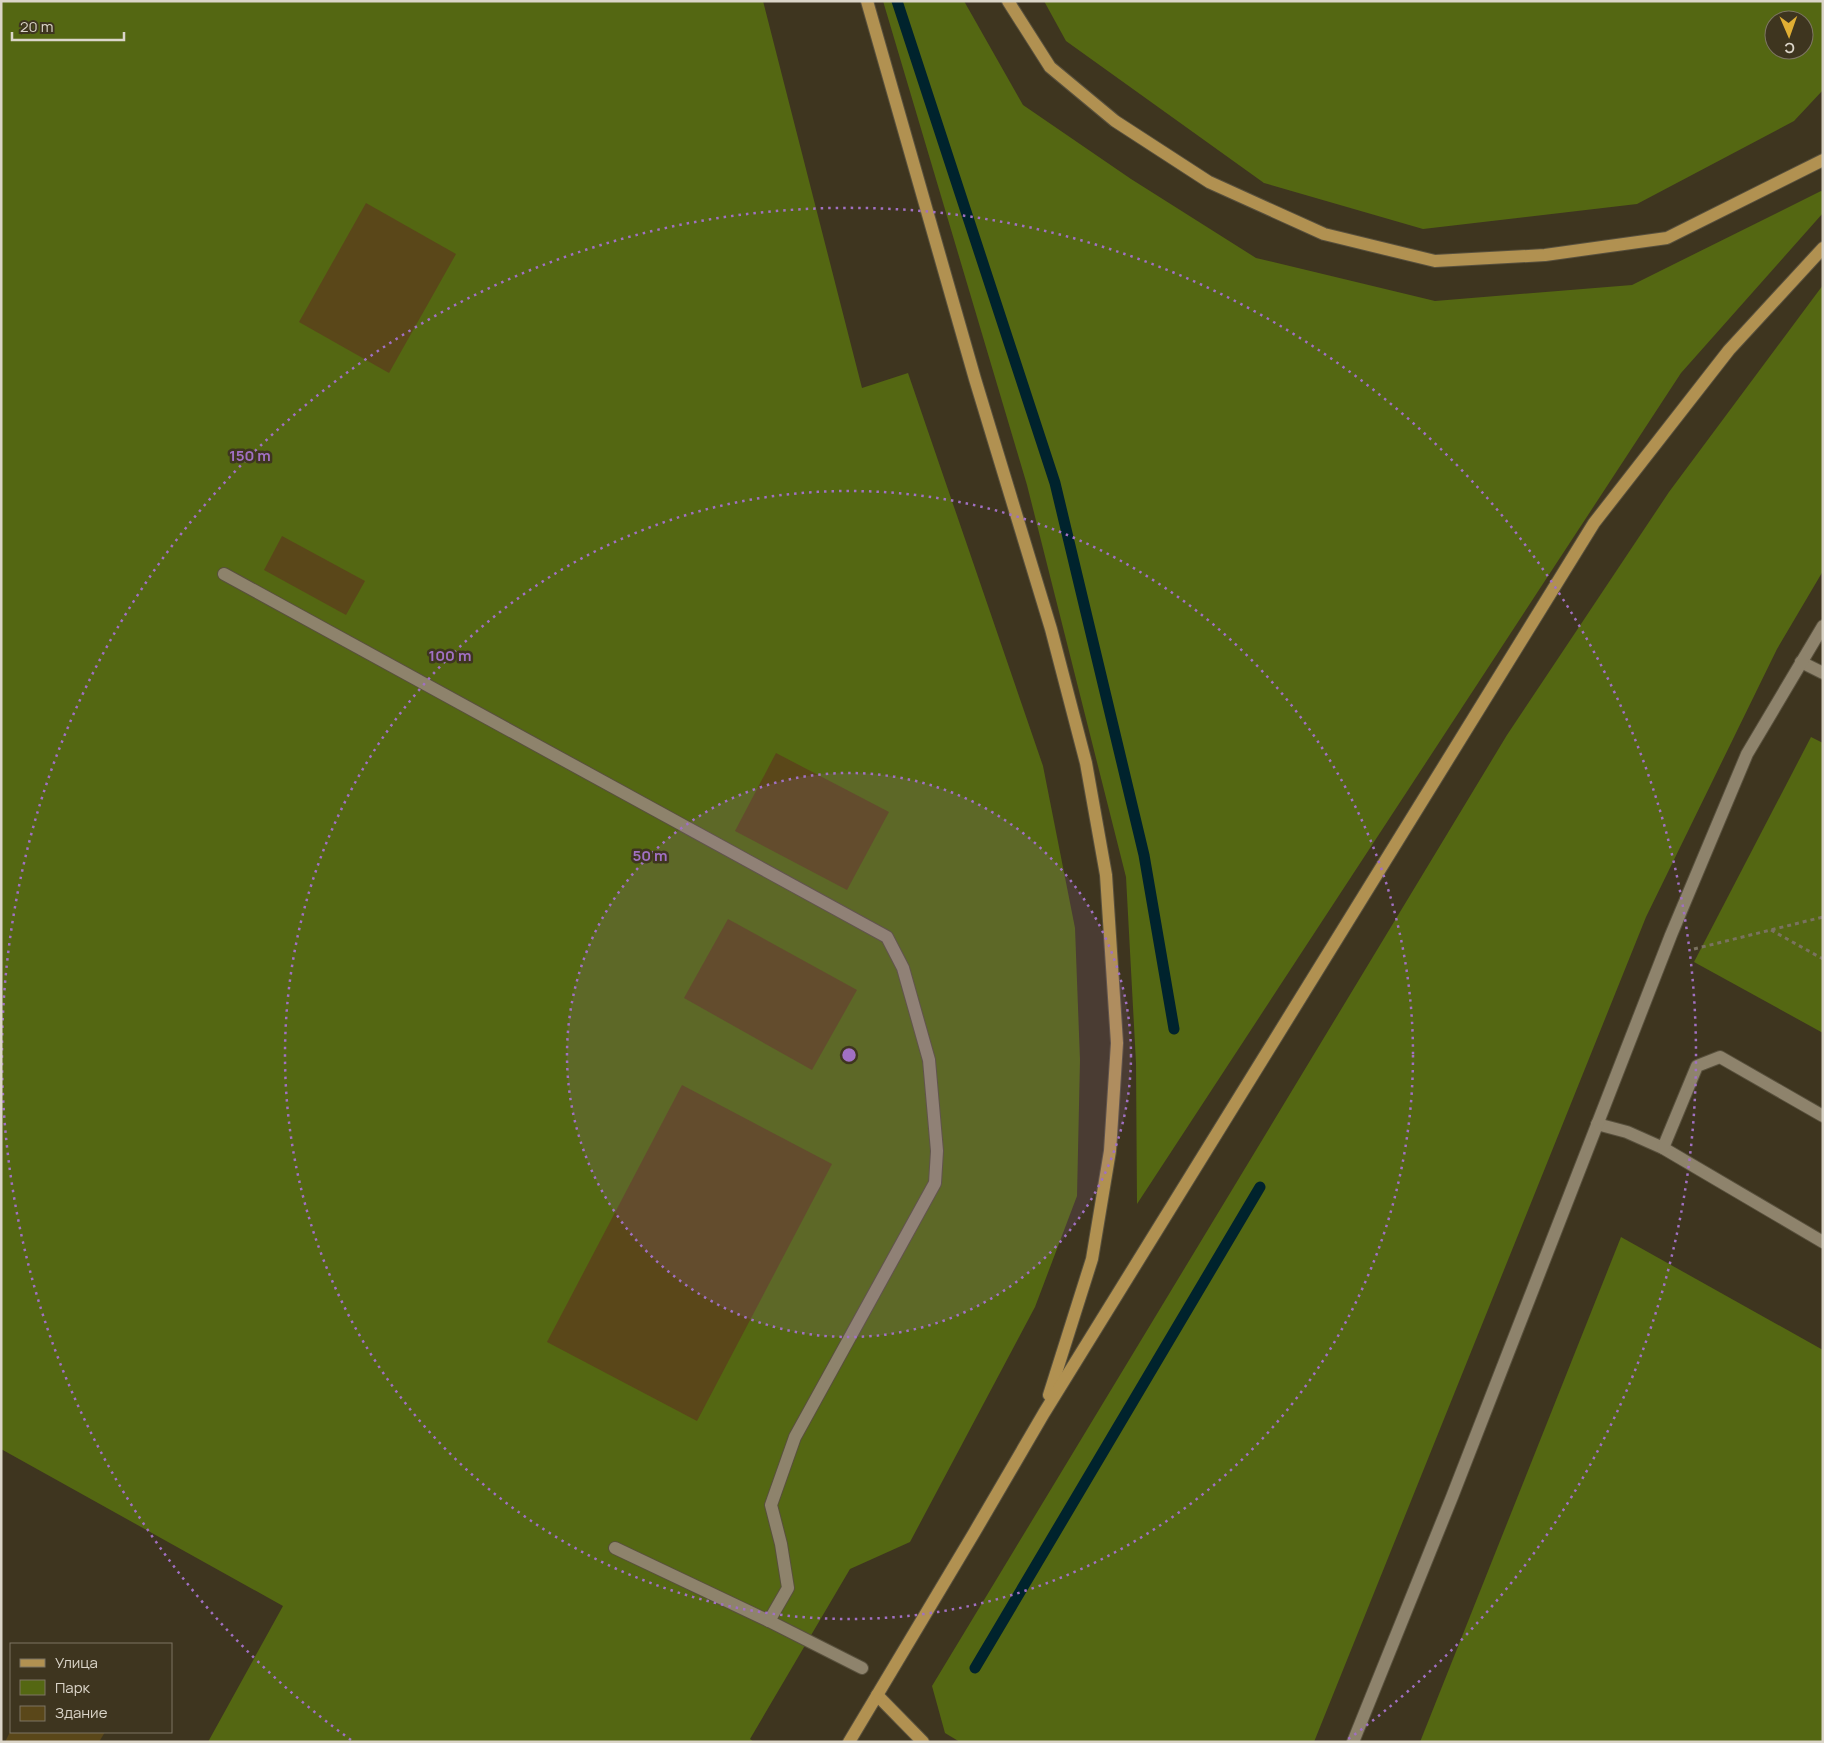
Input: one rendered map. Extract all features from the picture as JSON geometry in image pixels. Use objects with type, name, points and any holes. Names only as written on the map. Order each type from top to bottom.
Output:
[{"type":"main road","points":[[867,1],[975,379],[1052,629],[1086,763],[1106,875],[1117,1043],[1110,1151],[1092,1259],[1044,1413]]},
{"type":"main road","points":[[1008,1],[1050,67],[1114,121],[1209,182],[1324,234],[1435,262],[1545,255],[1666,238],[1823,160]]},
{"type":"main road","points":[[849,1742],[1044,1413],[1594,523],[1729,350],[1823,248]]},
{"type":"main road","points":[[877,1695],[923,1742]]},
{"type":"lane","points":[[224,574],[887,937],[903,968],[929,1060],[937,1151],[935,1183],[795,1437],[771,1505],[781,1544],[788,1588],[769,1622]]},
{"type":"lane","points":[[1353,1742],[1452,1496],[1662,957],[1747,754],[1823,626]]},
{"type":"lane","points":[[1801,662],[1823,673]]},
{"type":"lane","points":[[1663,1148],[1697,1066],[1720,1057],[1823,1116]]},
{"type":"lane","points":[[1597,1124],[1627,1132],[1663,1148],[1823,1242]]},
{"type":"lane","points":[[616,1548],[862,1668]]},
{"type":"path","points":[[1662,957],[1823,917]]},
{"type":"path","points":[[1770,930],[1823,959]]},
{"type":"green space","points":[[1,1],[763,1],[862,388],[908,373],[1043,766],[1075,928],[1080,1060],[1077,1196],[1035,1307],[910,1542],[850,1569],[750,1739],[754,1742],[208,1742],[283,1606],[1,1449]]},
{"type":"green space","points":[[883,1],[964,1],[1023,105],[1131,179],[1256,258],[1435,301],[1632,285],[1821,191],[1823,192],[1823,213],[1681,373],[1137,1204],[1136,1063],[1126,877],[1027,485]]},
{"type":"green space","points":[[1044,1],[1823,1],[1823,90],[1794,121],[1637,204],[1423,229],[1264,183],[1066,41]]},
{"type":"green space","points":[[1823,285],[1823,571],[1777,649],[1646,917],[1314,1742],[960,1742],[945,1733],[932,1686],[1507,735],[1669,492]]},
{"type":"green space","points":[[1811,737],[1823,743],[1823,1033],[1694,962]]},
{"type":"green space","points":[[1621,1237],[1823,1350],[1823,1742],[1420,1742]]},
{"type":"building","points":[[366,203],[456,254],[389,373],[299,322]]},
{"type":"building","points":[[282,536],[365,581],[346,615],[264,570]]},
{"type":"building","points":[[776,753],[889,812],[847,890],[735,831]]},
{"type":"building","points":[[728,919],[857,990],[812,1070],[684,998]]},
{"type":"building","points":[[682,1085],[832,1164],[697,1421],[547,1342]]},
{"type":"building","points":[[10,1732],[104,1733],[99,1742],[5,1742]]},
{"type":"waterway","points":[[897,1],[1055,483],[1144,855],[1174,1029]]},
{"type":"waterway","points":[[975,1668],[1260,1187]]}]
